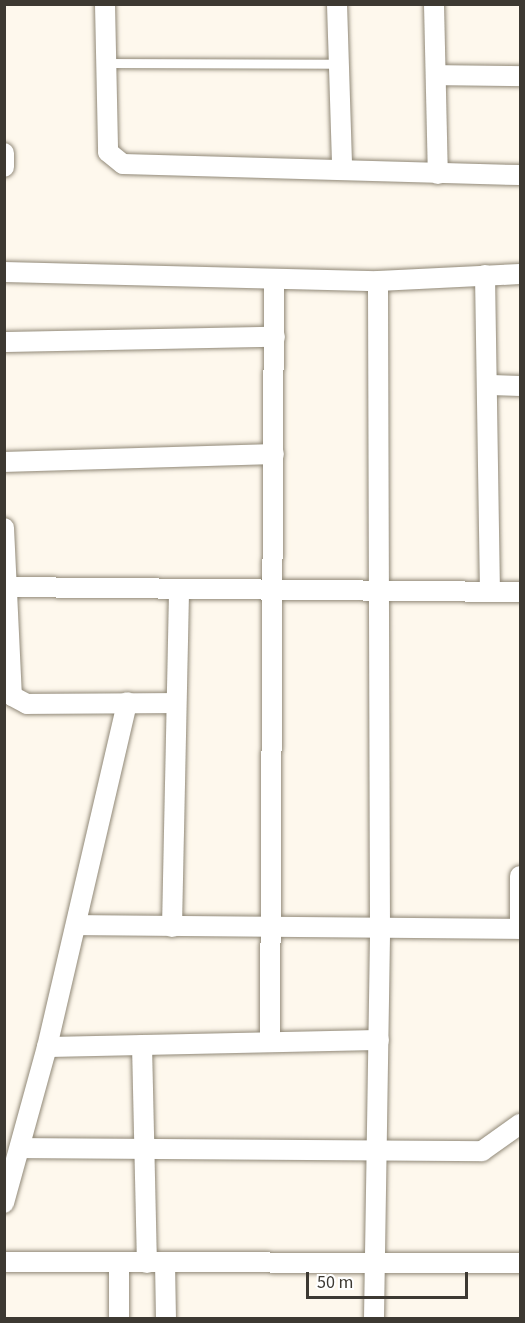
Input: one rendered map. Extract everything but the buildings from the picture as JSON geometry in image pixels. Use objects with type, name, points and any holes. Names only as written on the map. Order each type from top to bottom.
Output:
[{"type":"street","points":[[105,4],[108,152],[123,164],[342,167],[438,174],[520,175]]},
{"type":"street","points":[[337,4],[337,64],[342,167]]},
{"type":"street","points":[[434,4],[438,174]]},
{"type":"street","points":[[436,75],[520,76]]},
{"type":"street","points":[[4,153],[4,167]]},
{"type":"street","points":[[4,272],[378,281],[520,274]]},
{"type":"street","points":[[485,275],[491,385],[490,592]]},
{"type":"street","points":[[270,1042],[274,279]]},
{"type":"street","points":[[374,1318],[380,928],[376,592],[378,281]]},
{"type":"street","points":[[4,342],[275,337]]},
{"type":"street","points":[[491,385],[520,386]]},
{"type":"street","points":[[4,462],[274,454]]},
{"type":"street","points":[[4,528],[5,587],[12,696],[27,704],[175,703]]},
{"type":"street","points":[[5,587],[179,592],[520,592]]},
{"type":"street","points":[[172,927],[179,592]]},
{"type":"street","points":[[4,1203],[47,1047],[127,702]]},
{"type":"street","points":[[76,925],[520,929],[520,876]]},
{"type":"street","points":[[47,1047],[379,1040]]},
{"type":"street","points":[[142,1045],[144,1148],[156,1263],[166,1318]]},
{"type":"street","points":[[20,1148],[482,1151],[520,1124]]},
{"type":"street","points":[[4,1262],[520,1263]]},
{"type":"street","points":[[119,1263],[119,1318]]},
{"type":"lane","points":[[106,63],[337,64]]}]
